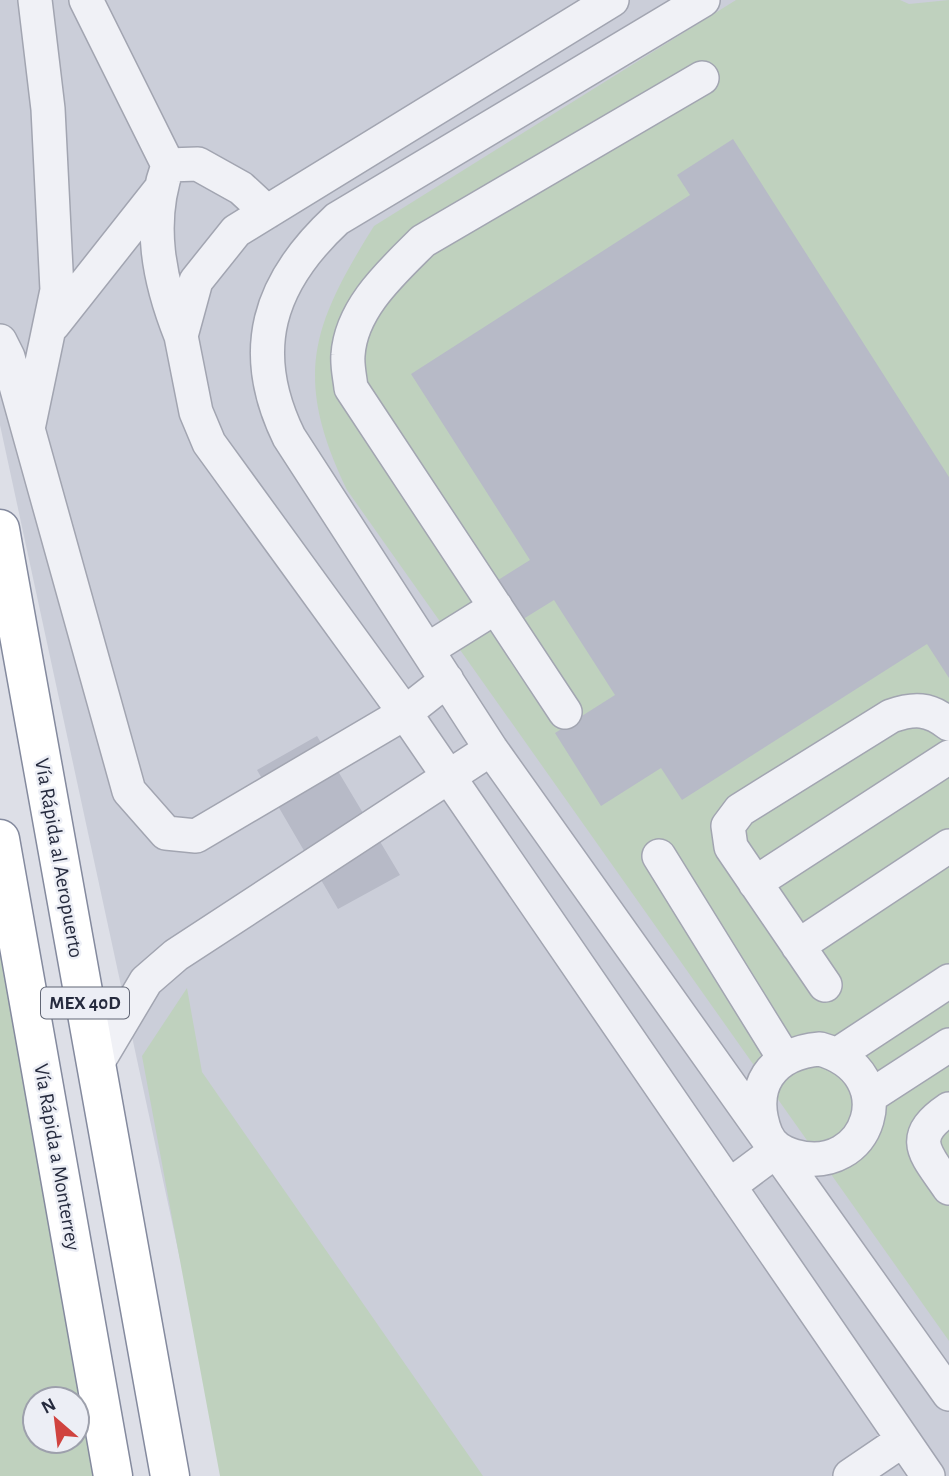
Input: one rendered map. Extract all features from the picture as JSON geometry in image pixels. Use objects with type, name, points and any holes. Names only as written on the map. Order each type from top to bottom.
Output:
[{"type":"highway","name":"Vía Rápida al Aeropuerto","points":[[0,529],[170,1476]]},
{"type":"highway","name":"Vía Rápida a Monterrey","points":[[0,839],[113,1476]]},
{"type":"lane","points":[[28,430],[57,290],[48,109],[35,0]]},
{"type":"lane","points":[[86,0],[163,178],[156,228],[163,292],[181,336],[196,412],[209,443],[405,713],[928,1476]]},
{"type":"lane","points":[[181,336],[196,281],[236,231],[612,0]]},
{"type":"lane","points":[[703,0],[337,219],[308,246],[293,267],[266,346],[266,374],[274,407],[289,438],[491,749],[949,1394]]},
{"type":"lane","points":[[565,712],[351,388],[348,355],[358,317],[385,279],[423,241],[702,78]]},
{"type":"lane","points":[[49,330],[163,178],[198,164],[241,188],[267,212]]},
{"type":"lane","points":[[0,341],[8,357],[128,791],[166,833],[196,836],[405,713],[447,680]]},
{"type":"lane","points":[[427,650],[496,607]]},
{"type":"lane","points":[[825,985],[732,847],[728,826],[740,810],[891,716],[913,708],[940,717],[949,724]]},
{"type":"lane","points":[[96,1065],[146,981],[176,955],[491,749]]},
{"type":"lane","points":[[755,883],[949,757]]},
{"type":"lane","points":[[799,946],[949,846]]},
{"type":"lane","points":[[659,856],[784,1058]]},
{"type":"lane","points":[[838,1054],[949,981]]},
{"type":"lane","points":[[869,1097],[949,1045]]},
{"type":"lane","points":[[820,1049],[838,1054],[854,1065],[864,1080],[869,1097],[869,1115],[862,1131],[851,1145],[836,1154],[819,1159],[802,1158],[773,1147],[759,1105],[761,1087],[770,1071],[784,1058],[802,1050],[820,1049]]},
{"type":"lane","points":[[949,1109],[934,1119],[924,1133],[922,1147],[949,1186]]},
{"type":"lane","points":[[729,1186],[773,1147]]},
{"type":"lane","points":[[850,1476],[903,1440]]},
{"type":"shaded area","points":[[0,0],[949,0],[949,1476],[246,1476],[180,1259],[0,425]]},
{"type":"green space","points":[[736,0],[900,0],[909,4],[949,0],[949,1341],[347,490],[330,450],[320,415],[315,383],[317,353],[324,324],[336,294],[374,226]]},
{"type":"green space","points":[[0,916],[80,1385],[21,1385],[21,1455],[91,1455],[91,1447],[96,1476],[0,1476]]},
{"type":"green space","points":[[187,988],[202,1072],[483,1476],[220,1476],[142,1056]]},
{"type":"building","points":[[733,139],[949,477],[949,678],[927,644],[682,800],[661,768],[601,806],[555,733],[615,695],[554,600],[520,621],[495,582],[530,560],[411,374],[690,195],[677,175]]},
{"type":"building","points":[[317,736],[400,875],[338,909],[257,770]]}]
